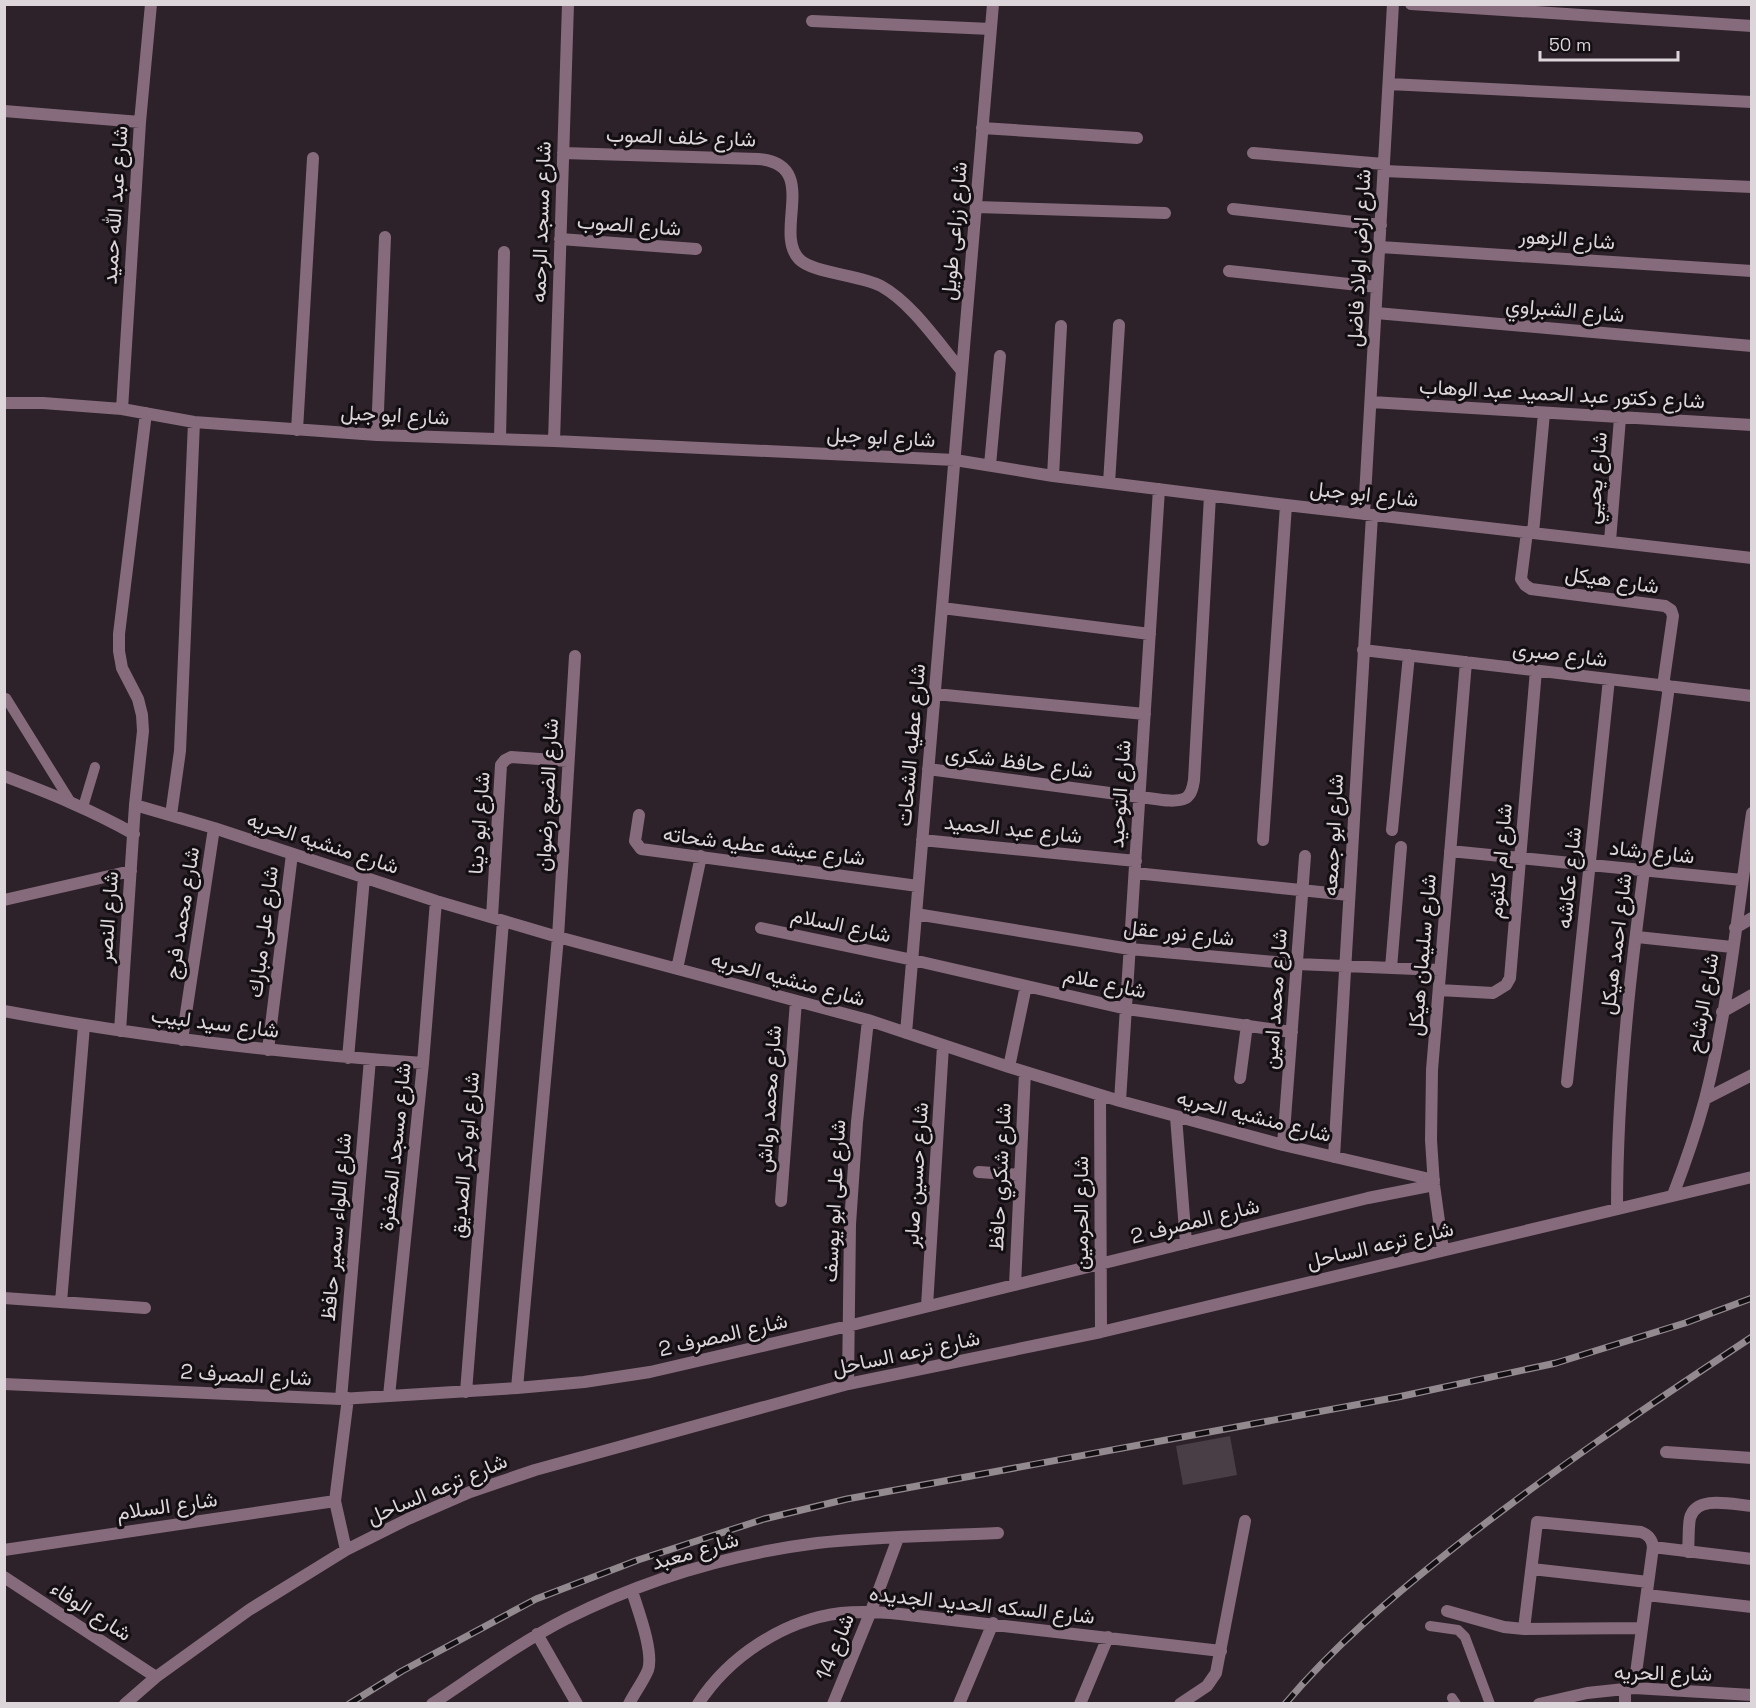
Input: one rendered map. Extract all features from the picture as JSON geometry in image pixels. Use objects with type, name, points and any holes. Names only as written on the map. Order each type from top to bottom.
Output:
[{"type":"street","name":"شارع عبد الله حميد","points":[[122,409],[140,122],[151,4]]},
{"type":"street","name":"شارع مسجد الرحمه","points":[[554,441],[568,4]]},
{"type":"street","name":"شارع زراعى طويل","points":[[955,460],[993,4]]},
{"type":"street","name":"شارع ارض اولاد فاضل","points":[[1368,514],[1371,402],[1393,4]]},
{"type":"street","points":[[1411,4],[1752,26]]},
{"type":"street","points":[[813,21],[991,29]]},
{"type":"street","points":[[1389,84],[1752,102]]},
{"type":"street","points":[[4,111],[140,122]]},
{"type":"street","points":[[982,128],[1137,138]]},
{"type":"street","name":"شارع خلف الصوب","points":[[563,153],[758,159],[776,163],[785,170],[790,179],[792,190],[791,237],[793,249],[799,259],[808,266],[865,280],[894,295],[906,305],[962,371]]},
{"type":"street","points":[[1253,153],[1384,168],[1752,187]]},
{"type":"street","points":[[297,430],[313,158]]},
{"type":"street","points":[[976,207],[1165,213]]},
{"type":"street","points":[[1233,209],[1381,225]]},
{"type":"street","points":[[377,435],[385,237]]},
{"type":"street","name":"شارع الصوب","points":[[560,239],[696,249]]},
{"type":"street","name":"شارع الزهور","points":[[1380,247],[1752,270]]},
{"type":"street","points":[[500,439],[504,252]]},
{"type":"street","points":[[1228,271],[1377,287]]},
{"type":"street","name":"شارع الشبراوي","points":[[1376,312],[1752,346]]},
{"type":"street","points":[[1109,483],[1119,325]]},
{"type":"street","points":[[1053,476],[1061,326]]},
{"type":"street","points":[[990,465],[1000,356]]},
{"type":"street","name":"شارع دكتور عبد الحميد عبد الوهاب","points":[[1371,402],[1752,425]]},
{"type":"street","name":"شارع ابو جبل","points":[[4,403],[43,403],[122,409],[194,422],[377,435],[955,460],[1053,476],[1210,496],[1752,558]]},
{"type":"street","points":[[135,805],[143,731],[142,715],[138,699],[122,668],[119,634],[146,413]]},
{"type":"street","points":[[1530,532],[1544,413]]},
{"type":"street","name":"شارع يحيي","points":[[1610,542],[1620,418]]},
{"type":"street","points":[[171,815],[180,751],[194,422]]},
{"type":"street","name":"شارع عطيه الشحات","points":[[906,1033],[955,460]]},
{"type":"street","name":"شارع التوحيد","points":[[1120,1101],[1159,489]]},
{"type":"street","name":"شارع حافظ شكرى","points":[[928,769],[1140,797],[1174,800],[1186,798],[1192,791],[1194,768],[1210,496]]},
{"type":"street","points":[[1263,840],[1286,505]]},
{"type":"street","name":"شارع ابو جمعه","points":[[1334,1157],[1364,650],[1368,514]]},
{"type":"street","name":"شارع هيكل","points":[[1530,532],[1521,579],[1531,589],[1665,606],[1671,610],[1673,616],[1666,686]]},
{"type":"street","points":[[942,608],[1150,634]]},
{"type":"street","name":"شارع صبرى","points":[[1364,650],[1752,696]]},
{"type":"street","points":[[1392,830],[1409,655]]},
{"type":"street","name":"شارع الضبع رضوان","points":[[518,1388],[558,937],[575,656]]},
{"type":"street","name":"شارع سليمان هيكل","points":[[1443,1251],[1434,1183],[1432,1070],[1466,662]]},
{"type":"street","name":"شارع ام كلثوم","points":[[1438,990],[1493,993],[1506,985],[1510,978],[1536,670]]},
{"type":"street","name":"شارع عكاشه","points":[[1567,1082],[1609,679]]},
{"type":"street","name":"شارع احمد هيكل","points":[[1617,1208],[1620,1082],[1666,686]]},
{"type":"street","points":[[934,694],[1145,714]]},
{"type":"street","name":"شارع ابو دينا","points":[[497,919],[501,765],[511,757],[568,761]]},
{"type":"street","points":[[4,776],[70,801],[134,834]]},
{"type":"street","name":"شارع منشيه الحريه","points":[[135,805],[214,828],[436,901],[558,937],[868,1020],[943,1046],[1120,1101],[1434,1183]]},
{"type":"street","name":"شارع النصر","points":[[120,1031],[135,805]]},
{"type":"street","name":"شارع الرشاح","points":[[1673,1195],[1705,1099],[1749,849],[1752,813]]},
{"type":"street","name":"شارع عيشه عطيه شحاته","points":[[639,815],[635,841],[641,849],[918,886]]},
{"type":"street","name":"شارع محمد فرج","points":[[182,1040],[214,828]]},
{"type":"street","name":"شارع عبد الحميد","points":[[922,840],[1349,895]]},
{"type":"street","points":[[1391,968],[1401,847]]},
{"type":"street","name":"شارع رشاد","points":[[1450,851],[1742,880]]},
{"type":"street","name":"شارع على مبارك","points":[[268,1050],[292,854]]},
{"type":"street","points":[[677,969],[701,856]]},
{"type":"street","name":"شارع محمد امين","points":[[1283,1144],[1305,856]]},
{"type":"street","points":[[4,900],[131,871]]},
{"type":"street","points":[[348,1058],[364,878]]},
{"type":"street","name":"شارع مسجد المغفرة","points":[[389,1396],[423,1063],[436,901]]},
{"type":"street","name":"شارع نور عقل","points":[[916,914],[1130,949],[1297,964],[1440,970]]},
{"type":"street","points":[[1735,928],[1752,918]]},
{"type":"street","name":"شارع ابو بكر الصديق","points":[[466,1392],[497,919]]},
{"type":"street","name":"شارع السلام","points":[[761,928],[913,960]]},
{"type":"street","points":[[1637,936],[1732,947]]},
{"type":"street","name":"شارع علام","points":[[913,960],[1127,1009],[1292,1032]]},
{"type":"street","points":[[1009,1067],[1026,986]]},
{"type":"street","points":[[1722,1012],[1752,995]]},
{"type":"street","name":"شارع محمد رواش","points":[[781,1200],[796,1001]]},
{"type":"street","name":"شارع سيد لبيب","points":[[4,1011],[84,1026],[182,1040],[348,1058],[423,1063]]},
{"type":"street","name":"شارع على ابو يوسف","points":[[848,1384],[850,1224],[857,1122],[868,1020]]},
{"type":"street","points":[[1240,1078],[1247,1025]]},
{"type":"street","points":[[61,1302],[84,1026]]},
{"type":"street","name":"شارع حسين صابر","points":[[927,1306],[943,1046]]},
{"type":"street","name":"شارع اللواء سمير حافظ","points":[[346,1550],[335,1501],[345,1399],[370,1059]]},
{"type":"street","name":"شارع شكري حافظ","points":[[1015,1285],[1025,1072]]},
{"type":"street","points":[[1705,1099],[1752,1075]]},
{"type":"street","name":"شارع الحرمين","points":[[1100,1095],[1101,1332]]},
{"type":"street","points":[[1176,1116],[1186,1243]]},
{"type":"street","points":[[979,1172],[1020,1175]]},
{"type":"street","name":"شارع ترعه الساحل","points":[[124,1704],[156,1677],[249,1610],[346,1550],[450,1501],[535,1470],[848,1384],[1101,1332],[1752,1177]]},
{"type":"street","name":"شارع المصرف 2","points":[[4,1384],[345,1399],[584,1382],[650,1372],[848,1326],[1434,1183]]},
{"type":"street","points":[[4,1298],[145,1308]]},
{"type":"street","points":[[1666,1452],[1752,1458]]},
{"type":"street","name":"شارع السلام","points":[[4,1550],[335,1501]]},
{"type":"street","points":[[1688,1552],[1691,1516],[1696,1508],[1702,1504],[1712,1503],[1752,1506]]},
{"type":"street","points":[[1180,1704],[1207,1686],[1216,1672],[1245,1521]]},
{"type":"street","points":[[1524,1629],[1537,1522],[1648,1534],[1653,1547],[1648,1589],[1625,1704]]},
{"type":"street","name":"شارع معبد","points":[[432,1704],[447,1699],[537,1634],[568,1618],[632,1591],[696,1569],[742,1556],[818,1543],[998,1533]]},
{"type":"street","name":"شارع 14","points":[[833,1704],[898,1538]]},
{"type":"street","points":[[1653,1547],[1752,1559]]},
{"type":"street","points":[[1532,1569],[1752,1606]]},
{"type":"street","name":"شارع الوفاء","points":[[4,1577],[156,1677]]},
{"type":"street","points":[[629,1704],[649,1664],[648,1646],[632,1591]]},
{"type":"street","name":"شارع السكه الحديد الجديده","points":[[701,1703],[716,1680],[736,1660],[758,1644],[781,1631],[830,1615],[871,1611],[993,1623],[1221,1651]]},
{"type":"street","points":[[1447,1611],[1504,1627],[1524,1629],[1642,1628]]},
{"type":"street","points":[[960,1704],[993,1623]]},
{"type":"street","points":[[537,1634],[577,1704]]},
{"type":"street","points":[[1080,1704],[1108,1637]]},
{"type":"street","name":"شارع الحريه","points":[[1547,1702],[1587,1693],[1630,1688],[1752,1695]]},
{"type":"lane","points":[[6,698],[70,801]]},
{"type":"lane","points":[[83,807],[95,767]]},
{"type":"lane","points":[[1430,1626],[1458,1630],[1465,1636],[1490,1704]]},
{"type":"building","points":[[1230,1436],[1237,1475],[1183,1485],[1176,1446]]},
{"type":"railway","points":[[349,1704],[402,1671],[536,1599],[638,1560],[764,1519],[847,1499],[1398,1397],[1556,1363],[1685,1323],[1752,1298]]},
{"type":"railway","points":[[1285,1704],[1323,1662],[1364,1623],[1451,1550],[1599,1440],[1752,1337]]}]
